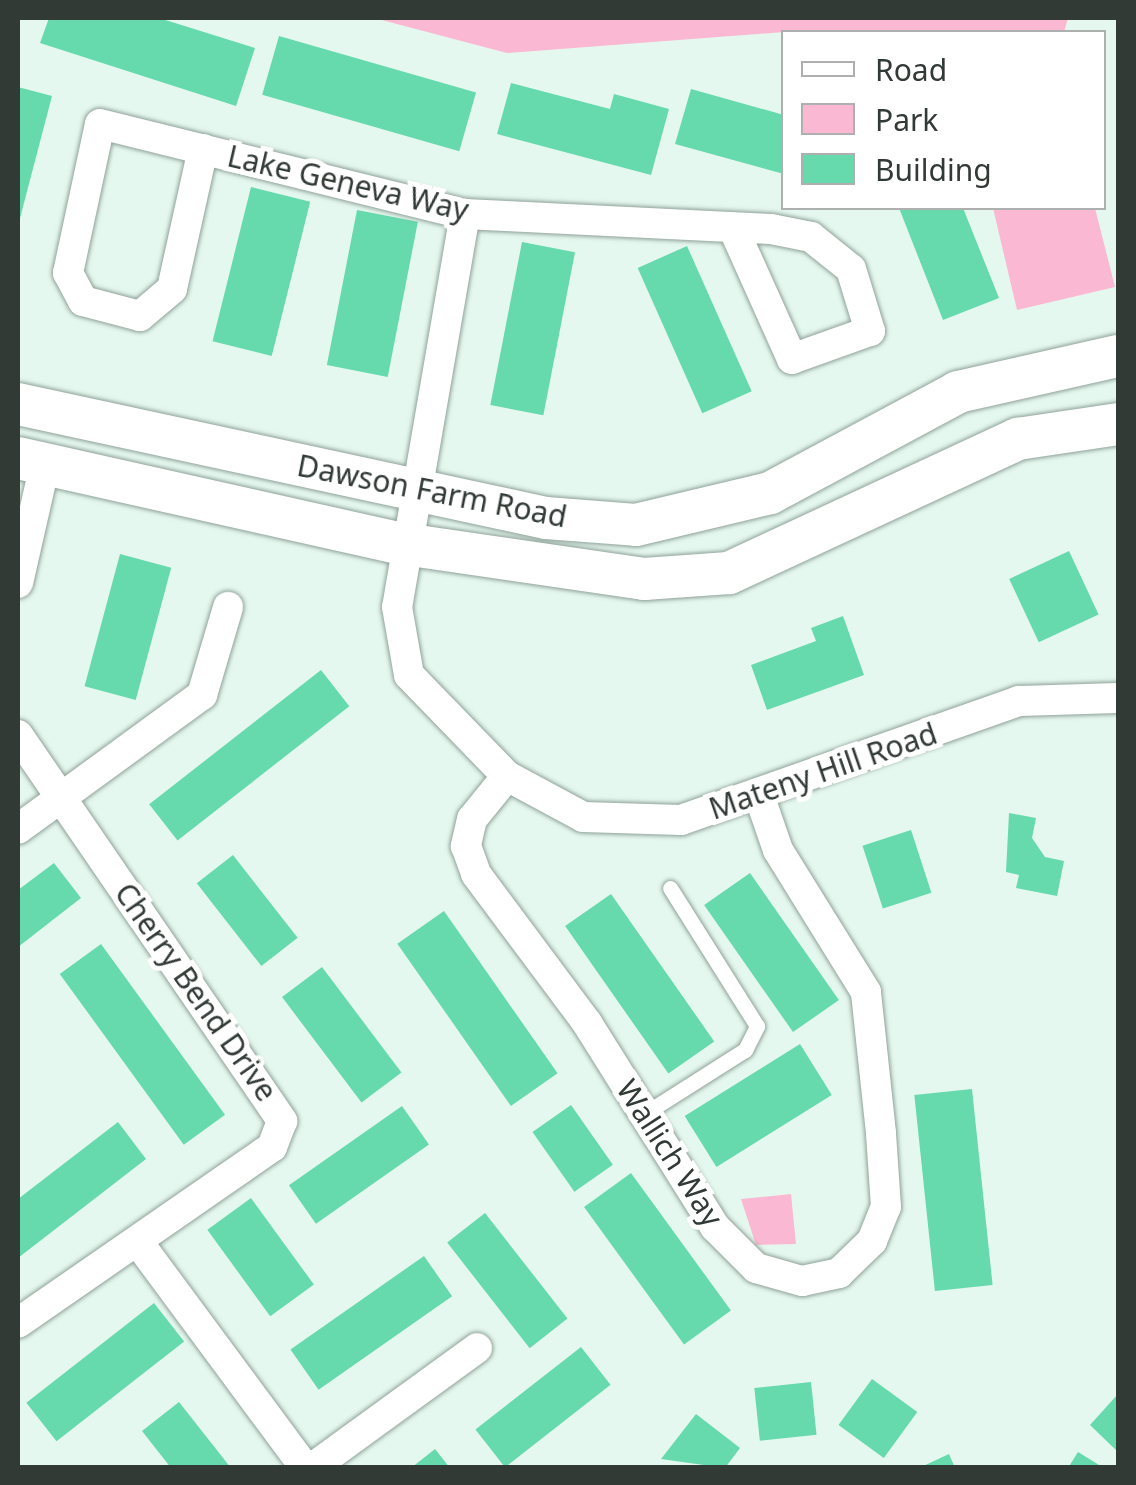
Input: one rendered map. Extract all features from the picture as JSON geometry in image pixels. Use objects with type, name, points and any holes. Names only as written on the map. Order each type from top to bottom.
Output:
[{"type":"street","name":"Lake Geneva Way","points":[[203,150],[172,289],[140,316],[83,302],[68,274],[100,124],[465,214],[733,228],[812,237],[836,250],[870,331],[792,359],[733,228]]},
{"type":"street","name":"Mateny Hill Road","points":[[465,214],[417,491],[404,544],[396,608],[409,675],[506,776],[583,817],[624,825],[760,798],[1019,700],[1118,698]]},
{"type":"street","name":"Dawson Farm Road","points":[[18,404],[546,518],[636,524],[694,516],[770,493],[958,392],[1118,356]]},
{"type":"street","name":"Dawson Farm Road","points":[[32,461],[404,544],[588,577],[729,573],[1018,438],[1118,424]]},
{"type":"street","points":[[18,583],[32,461]]},
{"type":"street","points":[[18,829],[202,695],[228,606]]},
{"type":"street","name":"Cherry Bend Drive","points":[[18,735],[282,1121],[272,1147],[18,1323]]},
{"type":"street","name":"Wallich Way","points":[[506,776],[472,819],[466,846],[476,874],[644,1114],[715,1227],[756,1268],[802,1281],[839,1273],[872,1242],[886,1207],[866,992],[778,850],[760,798]]},
{"type":"street","points":[[138,1242],[309,1468],[477,1348]]},
{"type":"lane","points":[[644,1114],[744,1050],[757,1026],[670,888]]},
{"type":"green space","points":[[374,18],[1068,18],[1065,30],[781,30],[507,53]]},
{"type":"green space","points":[[993,210],[1096,210],[1115,287],[1017,310]]},
{"type":"green space","points":[[791,1194],[796,1244],[756,1245],[741,1199]]},
{"type":"building","points":[[49,18],[159,18],[255,48],[236,106],[40,43]]},
{"type":"building","points":[[279,36],[476,93],[459,151],[262,95]]},
{"type":"building","points":[[511,83],[610,109],[614,94],[669,109],[651,175],[497,134]]},
{"type":"building","points":[[18,87],[52,96],[19,222],[18,222]]},
{"type":"building","points":[[691,89],[781,114],[781,173],[675,144]]},
{"type":"building","points":[[251,187],[310,202],[272,356],[213,341]]},
{"type":"building","points":[[357,210],[418,222],[388,377],[327,365]]},
{"type":"building","points":[[900,210],[964,210],[999,298],[943,320]]},
{"type":"building","points":[[522,242],[575,252],[543,415],[490,405]]},
{"type":"building","points":[[687,246],[752,391],[702,413],[638,268]]},
{"type":"building","points":[[1069,551],[1099,614],[1039,642],[1009,579]]},
{"type":"building","points":[[120,554],[171,568],[136,700],[85,686]]},
{"type":"building","points":[[843,616],[864,675],[767,710],[751,665],[816,641],[811,628]]},
{"type":"building","points":[[321,670],[349,706],[178,840],[149,804]]},
{"type":"building","points":[[1009,813],[1036,818],[1032,838],[1045,857],[1064,861],[1057,896],[1016,888],[1019,875],[1006,872]]},
{"type":"building","points":[[911,830],[931,893],[883,909],[862,846]]},
{"type":"building","points":[[233,855],[298,938],[261,966],[197,883]]},
{"type":"building","points":[[54,863],[81,898],[18,947],[18,890]]},
{"type":"building","points":[[750,873],[839,1000],[793,1032],[704,905]]},
{"type":"building","points":[[611,894],[714,1041],[668,1074],[565,926]]},
{"type":"building","points":[[444,911],[558,1073],[511,1106],[397,944]]},
{"type":"building","points":[[101,944],[225,1115],[184,1145],[60,974]]},
{"type":"building","points":[[322,967],[401,1072],[362,1103],[282,997]]},
{"type":"building","points":[[800,1044],[832,1095],[716,1167],[685,1116]]},
{"type":"building","points":[[972,1089],[993,1285],[935,1291],[914,1095]]},
{"type":"building","points":[[571,1105],[613,1165],[574,1192],[532,1132]]},
{"type":"building","points":[[402,1106],[429,1145],[316,1224],[289,1185]]},
{"type":"building","points":[[118,1122],[146,1159],[18,1258],[18,1199]]},
{"type":"building","points":[[631,1173],[731,1311],[684,1345],[584,1207]]},
{"type":"building","points":[[251,1198],[314,1285],[270,1316],[207,1230]]},
{"type":"building","points":[[485,1213],[567,1319],[530,1348],[447,1243]]},
{"type":"building","points":[[424,1256],[452,1296],[319,1390],[290,1349]]},
{"type":"building","points":[[154,1303],[184,1342],[57,1441],[26,1403]]},
{"type":"building","points":[[581,1347],[611,1385],[505,1467],[475,1429]]},
{"type":"building","points":[[872,1379],[917,1412],[884,1458],[838,1425]]},
{"type":"building","points":[[811,1382],[817,1435],[760,1441],[754,1388]]},
{"type":"building","points":[[1118,1394],[1118,1452],[1090,1425]]},
{"type":"building","points":[[179,1402],[231,1468],[171,1468],[142,1431]]},
{"type":"building","points":[[696,1414],[740,1448],[725,1468],[661,1459]]},
{"type":"building","points":[[435,1449],[450,1468],[411,1468]]},
{"type":"building","points":[[1078,1452],[1104,1468],[1068,1468]]},
{"type":"building","points":[[949,1454],[955,1468],[919,1468]]}]
